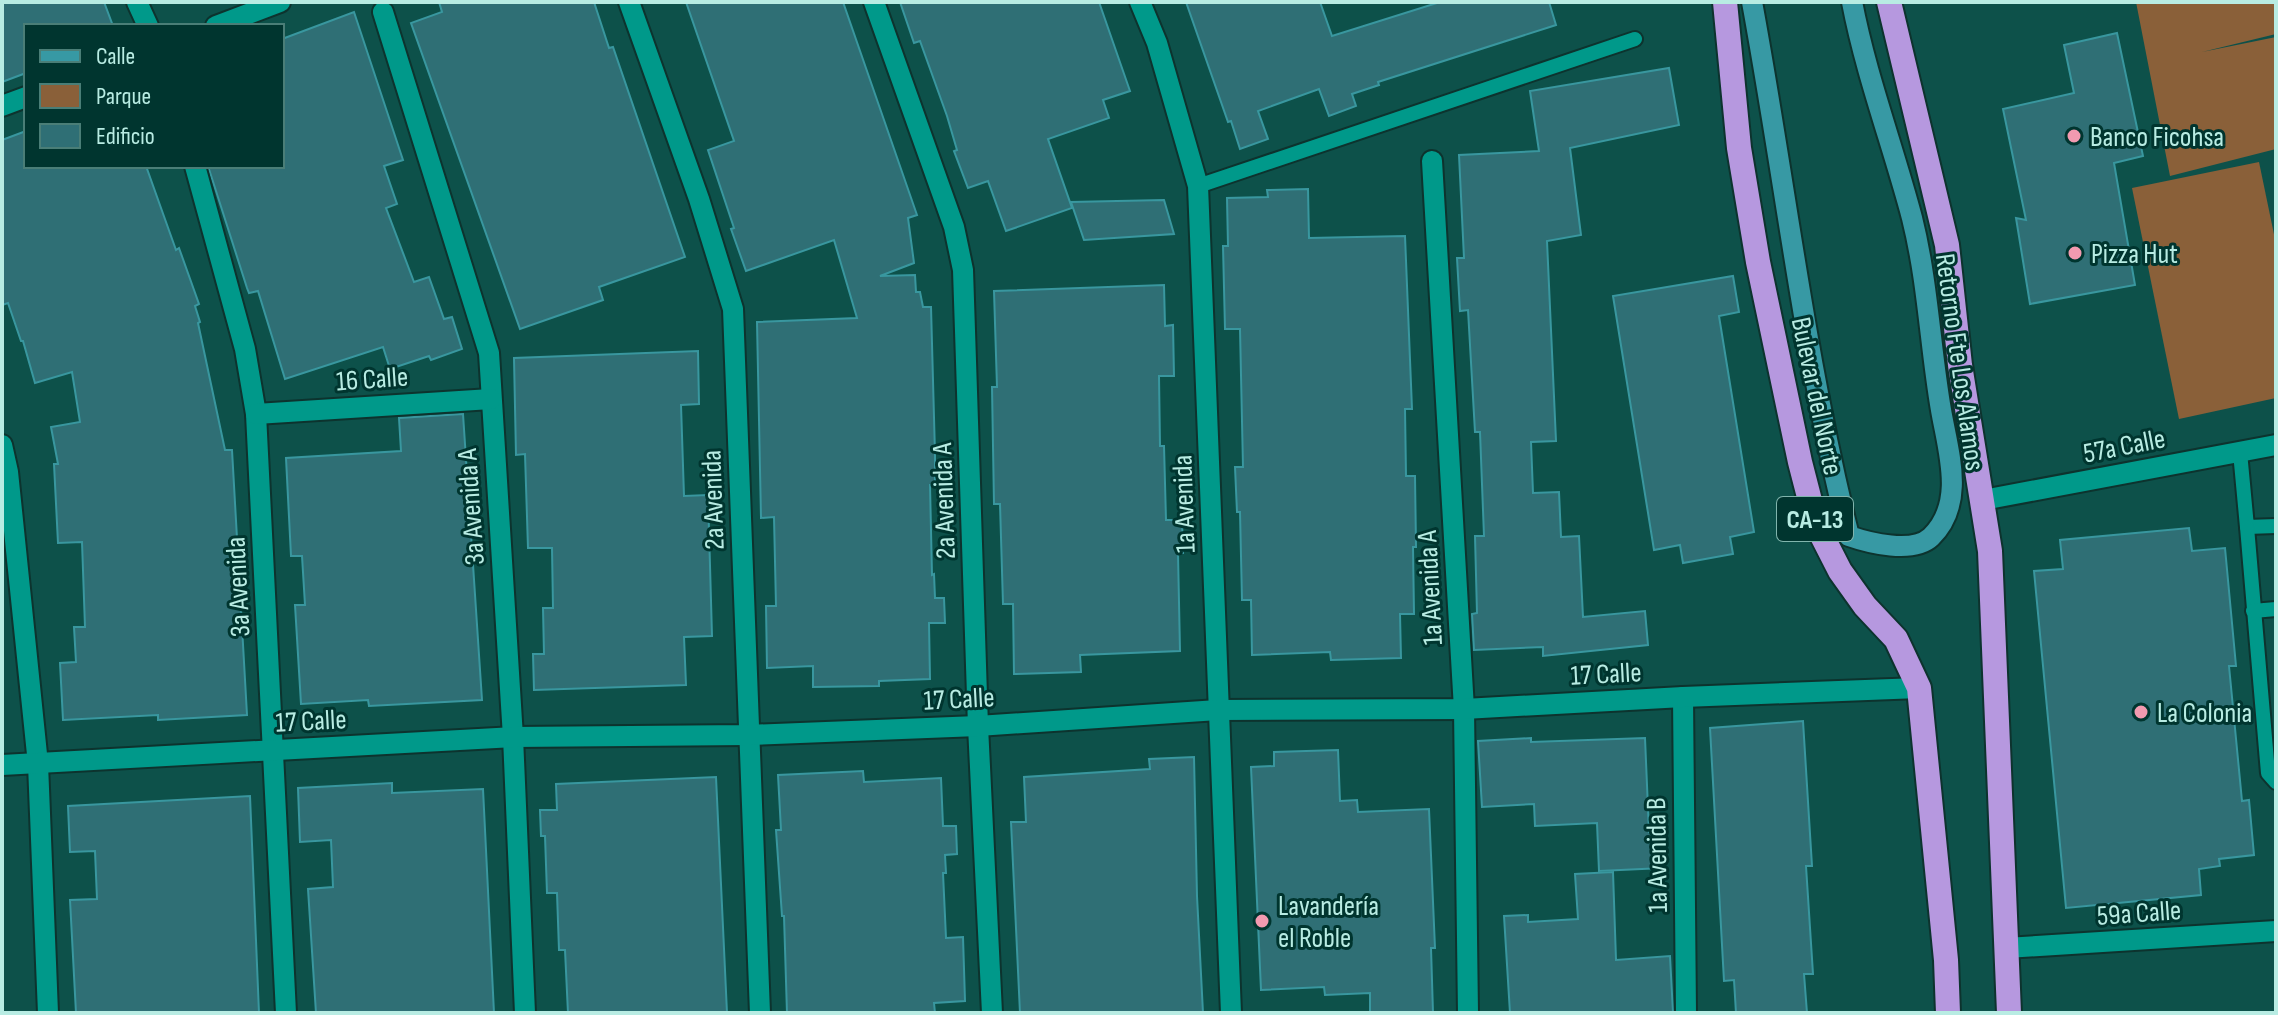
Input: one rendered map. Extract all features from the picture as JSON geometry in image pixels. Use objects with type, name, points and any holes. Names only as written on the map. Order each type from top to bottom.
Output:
[{"type":"highway","name":"Bulevar del Norte","points":[[1725,2],[1739,148],[1758,262],[1816,524],[1840,571],[1865,606],[1896,639],[1919,688],[1946,960],[1948,1013]]},
{"type":"highway","points":[[1889,2],[1947,245],[1960,365],[1990,551],[2009,1013]]},
{"type":"main road","name":"Retorno Fte Los Alamos","points":[[1752,2],[1800,294],[1849,536],[1877,545],[1910,545],[1929,539],[1950,508],[1952,456],[1941,410],[1929,308],[1912,221],[1852,2]]},
{"type":"street","points":[[137,2],[147,24]]},
{"type":"street","points":[[221,24],[280,2]]},
{"type":"street","name":"2a Avenida","points":[[629,2],[699,199],[733,309],[760,1013]]},
{"type":"street","name":"2a Avenida A","points":[[874,2],[954,227],[963,270],[978,726],[992,1013]]},
{"type":"street","name":"1a Avenida","points":[[1140,2],[1157,43],[1198,186],[1231,1013]]},
{"type":"street","name":"3a Avenida A","points":[[383,12],[489,353],[513,737],[525,1013]]},
{"type":"street","points":[[2,106],[24,98]]},
{"type":"street","name":"1a Avenida A","points":[[1432,161],[1464,709],[1468,1013]]},
{"type":"street","name":"3a Avenida","points":[[196,168],[245,349],[256,414],[286,1013]]},
{"type":"street","name":"16 Calle","points":[[256,414],[491,399]]},
{"type":"street","points":[[2,445],[8,472],[38,764],[48,1013]]},
{"type":"street","name":"57a Calle","points":[[1983,500],[2276,445]]},
{"type":"street","name":"17 Calle","points":[[2,765],[513,737],[748,735],[978,726],[1218,710],[1464,709],[1919,688]]},
{"type":"street","name":"1a Avenida B","points":[[1683,697],[1686,1013]]},
{"type":"street","name":"59a Calle","points":[[2006,948],[2276,931]]},
{"type":"lane","points":[[1198,186],[1635,39]]},
{"type":"lane","points":[[2240,452],[2253,611],[2269,691],[2268,773],[2276,782]]},
{"type":"lane","points":[[2247,527],[2276,526]]},
{"type":"lane","points":[[2253,611],[2276,609]]},
{"type":"green space","points":[[2136,2],[2276,2],[2276,34],[2202,52],[2276,37],[2276,149],[2170,176]]},
{"type":"green space","points":[[2259,162],[2276,244],[2276,398],[2179,419],[2132,188]]},
{"type":"building","points":[[2,2],[104,2],[112,24],[24,24],[24,74],[2,82]]},
{"type":"building","points":[[439,2],[594,2],[609,48],[613,47],[685,257],[599,287],[603,300],[520,329],[411,23],[442,12]]},
{"type":"building","points":[[686,2],[843,2],[917,215],[908,218],[914,263],[880,276],[915,275],[916,292],[920,292],[923,307],[931,307],[935,454],[935,485],[930,485],[932,575],[935,598],[944,598],[945,623],[929,623],[930,679],[879,681],[879,686],[813,687],[813,666],[767,668],[766,606],[776,606],[774,517],[761,518],[757,322],[857,318],[834,240],[746,271],[708,150],[734,141]]},
{"type":"building","points":[[900,2],[1099,2],[1130,91],[1103,100],[1109,118],[1048,139],[1072,208],[1006,231],[988,181],[968,188],[920,41],[914,43]]},
{"type":"building","points":[[1186,2],[1320,2],[1332,36],[1440,2],[1549,2],[1556,25],[1378,82],[1379,85],[1352,94],[1356,106],[1329,116],[1319,89],[1258,111],[1268,139],[1240,149]]},
{"type":"building","points":[[354,12],[403,160],[384,166],[397,204],[386,208],[414,282],[429,277],[444,319],[452,317],[462,349],[390,369],[383,347],[285,379],[258,291],[249,293],[247,288],[209,168],[284,168],[284,38]]},
{"type":"building","points":[[2117,33],[2143,156],[2114,163],[2135,285],[2030,304],[2016,218],[2026,220],[2003,109],[2074,93],[2064,45]]},
{"type":"building","points":[[1669,68],[1679,125],[1570,148],[1581,235],[1547,241],[1556,441],[1531,442],[1533,493],[1559,492],[1561,537],[1579,536],[1583,617],[1645,611],[1648,645],[1543,656],[1543,647],[1474,650],[1472,614],[1477,613],[1475,536],[1484,536],[1480,432],[1475,432],[1468,310],[1460,311],[1457,258],[1464,258],[1459,155],[1539,151],[1530,91]]},
{"type":"building","points":[[24,132],[24,168],[147,168],[199,304],[195,306],[198,323],[225,450],[232,450],[247,715],[158,720],[158,715],[63,720],[60,663],[76,662],[74,627],[85,627],[82,542],[58,543],[54,464],[58,464],[51,427],[80,422],[72,372],[35,383],[8,303],[2,305],[2,140]]},
{"type":"building","points":[[1308,189],[1309,238],[1405,236],[1412,409],[1405,409],[1406,476],[1415,476],[1416,547],[1413,547],[1414,614],[1400,614],[1401,658],[1331,660],[1330,652],[1252,655],[1251,600],[1242,600],[1240,512],[1237,512],[1235,467],[1243,467],[1240,329],[1225,329],[1223,246],[1228,246],[1227,198],[1268,197],[1267,190]]},
{"type":"building","points":[[1164,200],[1174,234],[1084,240],[1071,202]]},
{"type":"building","points":[[1733,276],[1739,312],[1719,316],[1754,532],[1730,537],[1733,554],[1683,563],[1680,545],[1654,550],[1613,296]]},
{"type":"building","points":[[1164,285],[1165,326],[1173,325],[1174,376],[1159,376],[1160,446],[1164,446],[1166,520],[1182,520],[1183,553],[1178,553],[1180,651],[1080,655],[1081,672],[1014,674],[1013,604],[1003,604],[1000,504],[994,504],[992,387],[997,387],[994,291]]},
{"type":"building","points":[[698,351],[699,404],[681,405],[684,496],[708,495],[712,636],[684,637],[686,685],[534,690],[533,654],[544,654],[543,608],[553,608],[552,548],[528,548],[525,454],[516,455],[514,358]]},
{"type":"building","points":[[463,414],[482,700],[369,706],[368,700],[301,704],[295,605],[305,605],[302,556],[291,556],[286,458],[401,451],[399,418]]},
{"type":"building","name":"La Colonia","points":[[2189,528],[2192,551],[2225,548],[2236,666],[2229,666],[2242,801],[2249,800],[2254,855],[2219,859],[2220,866],[2199,869],[2201,895],[2066,908],[2034,571],[2063,569],[2060,540]]},
{"type":"building","points":[[1803,721],[1812,866],[1806,866],[1813,974],[1804,974],[1807,1013],[1736,1013],[1734,980],[1724,981],[1710,728]]},
{"type":"building","points":[[1531,738],[1531,742],[1645,738],[1649,832],[1662,831],[1663,868],[1599,871],[1597,823],[1535,826],[1534,804],[1482,807],[1478,741]]},
{"type":"building","points":[[1338,750],[1340,801],[1357,800],[1358,812],[1429,809],[1435,948],[1431,948],[1433,1013],[1370,1013],[1370,993],[1325,995],[1324,987],[1261,990],[1251,767],[1274,766],[1274,752]]},
{"type":"building","points":[[1194,757],[1203,1013],[1020,1013],[1011,822],[1026,822],[1024,777],[1150,769],[1149,759]]},
{"type":"building","points":[[863,771],[864,782],[941,778],[943,826],[956,826],[957,854],[945,855],[946,938],[963,937],[965,1001],[934,1003],[935,1013],[787,1013],[784,916],[776,830],[781,830],[778,775]]},
{"type":"building","points":[[716,777],[727,1013],[568,1013],[565,950],[559,950],[557,893],[547,893],[545,836],[541,836],[540,810],[557,810],[556,784]]},
{"type":"building","points":[[392,783],[392,793],[483,789],[494,1013],[316,1013],[308,889],[333,887],[331,840],[300,842],[298,788]]},
{"type":"building","points":[[250,796],[259,1013],[76,1013],[70,900],[97,899],[95,851],[70,852],[68,806]]},
{"type":"building","points":[[1613,872],[1616,960],[1670,956],[1673,1013],[1510,1013],[1504,916],[1528,915],[1528,922],[1578,919],[1575,874]]},
{"type":"place","name":"Banco Ficohsa","points":[[2074,136]]},
{"type":"place","name":"Pizza Hut","points":[[2075,253]]},
{"type":"place","name":"La Colonia","points":[[2141,712]]},
{"type":"place","name":"Lavandería el Roble","points":[[1262,921]]}]
